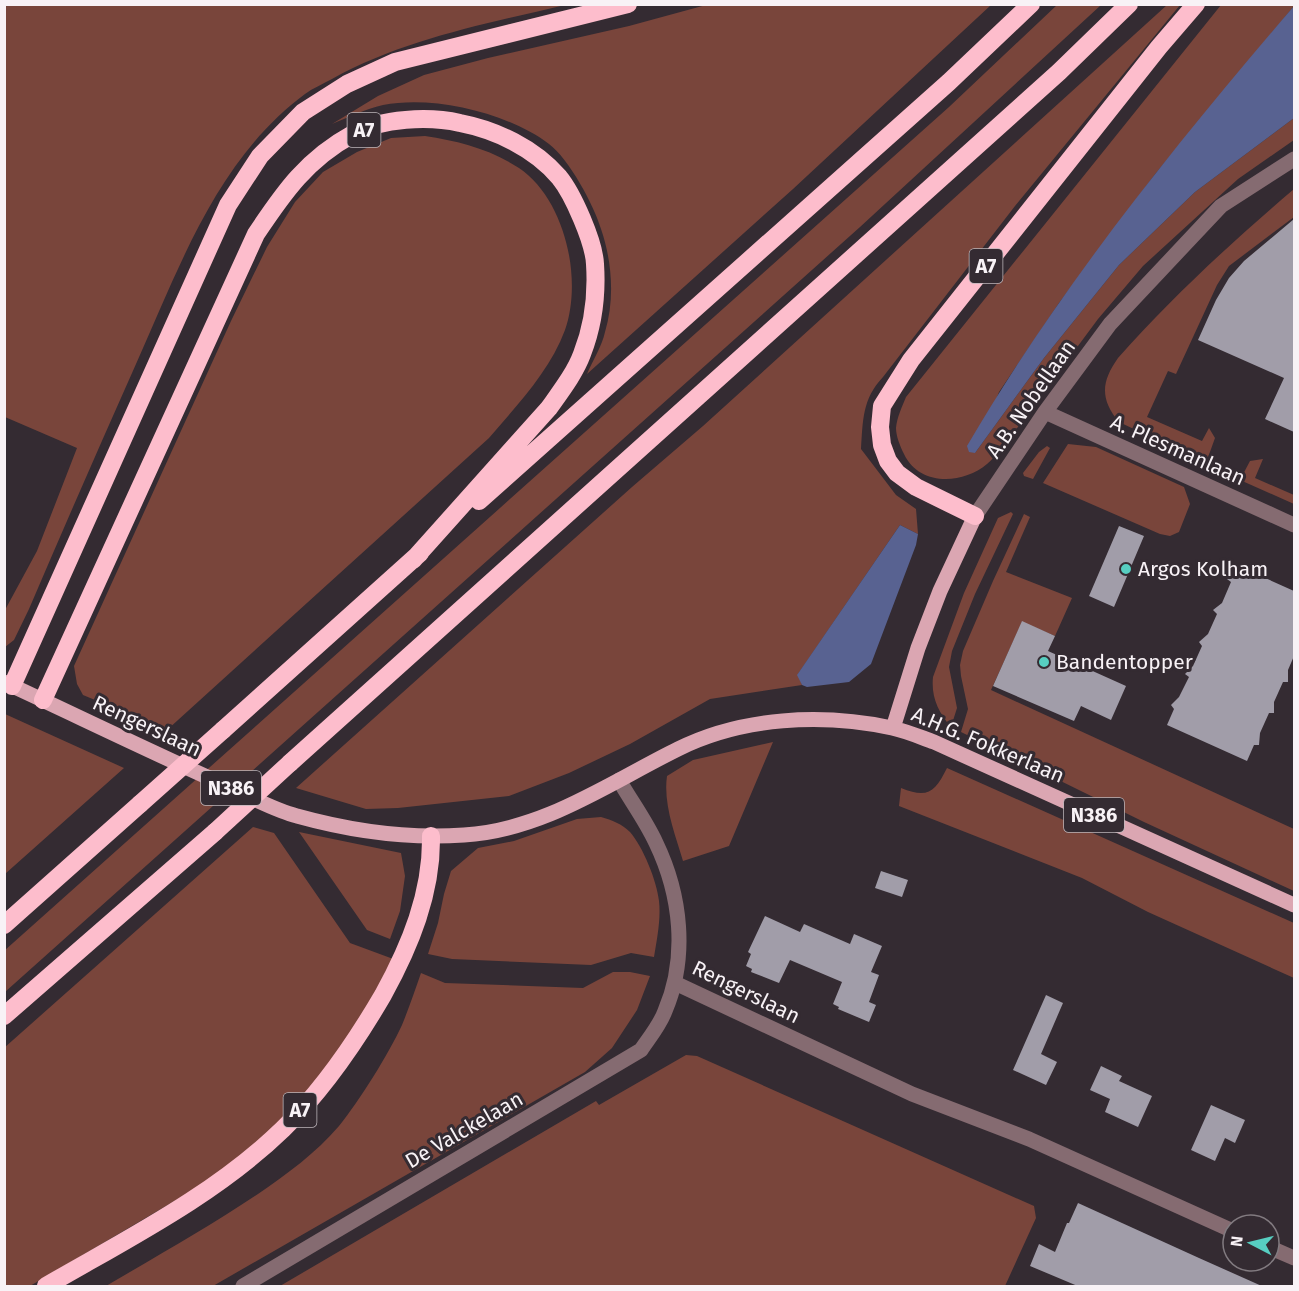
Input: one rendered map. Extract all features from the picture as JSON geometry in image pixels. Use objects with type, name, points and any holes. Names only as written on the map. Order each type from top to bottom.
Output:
[{"type":"highway","name":"A7","points":[[8,684],[228,205],[260,156],[303,112],[347,84],[395,63],[628,4]]},
{"type":"highway","name":"A7","points":[[4,925],[950,82],[1031,4]]},
{"type":"highway","points":[[4,1016],[215,832],[1042,88],[1129,4]]},
{"type":"highway","name":"A7","points":[[975,516],[916,487],[897,473],[888,461],[882,445],[880,427],[882,406],[911,360],[1152,56],[1196,4]]},
{"type":"highway","name":"A7","points":[[43,700],[256,234],[285,190],[314,160],[354,133],[385,123],[415,119],[450,120],[485,128],[516,143],[538,158],[558,177],[574,201],[595,262],[591,327],[582,355],[568,381],[549,408],[413,560]]},
{"type":"highway","name":"A7","points":[[46,1287],[201,1194],[261,1149],[284,1128],[320,1088],[352,1045],[403,960],[418,920],[429,870],[430,836]]},
{"type":"main road","name":"A.B. Nobellaan","points":[[893,728],[918,648],[975,516]]},
{"type":"main road","name":"Rengerslaan","points":[[8,684],[130,743],[295,816],[381,833],[430,836],[466,835],[504,830],[564,809],[619,780]]},
{"type":"main road","name":"A.H.G. Fokkerlaan","points":[[619,780],[709,735],[744,727],[803,720],[850,722],[893,728],[934,742],[1294,905]]},
{"type":"street","name":"A.B. Nobellaan","points":[[975,516],[1045,412],[1110,324],[1221,206],[1294,159]]},
{"type":"street","name":"A. Plesmanlaan","points":[[1045,412],[1294,525]]},
{"type":"street","name":"Rengerslaan","points":[[619,780],[656,842],[672,880],[680,941],[675,983],[912,1094],[1029,1139],[1221,1226]]},
{"type":"street","name":"De Valckelaan","points":[[243,1287],[641,1050],[665,1014],[675,983]]},
{"type":"shaded area","points":[[4,5],[565,5],[475,26],[388,53],[315,88],[274,120],[224,183],[185,254],[29,609],[14,640],[5,647],[5,610],[37,551],[77,448],[5,417]]},
{"type":"shaded area","points":[[706,5],[991,5],[793,189],[587,374],[602,342],[608,319],[611,293],[610,267],[605,241],[593,208],[580,183],[557,151],[513,123],[470,109],[447,105],[403,103],[383,105],[332,124],[378,96],[424,75],[629,26]]},
{"type":"shaded area","points":[[1057,5],[1101,5],[860,227],[5,992],[4,951],[949,107]]},
{"type":"shaded area","points":[[1167,5],[1180,5],[1015,206],[871,394],[865,411],[861,449],[896,495],[916,509],[918,534],[900,525],[798,674],[802,685],[710,699],[630,744],[569,773],[509,796],[398,808],[366,809],[296,788],[703,426]]},
{"type":"shaded area","points":[[1221,5],[1294,6],[1156,173],[1059,303],[999,392],[975,453],[1044,358],[1119,265],[1195,192],[1294,118],[1294,140],[1238,179],[1143,266],[1098,319],[1000,451],[989,462],[977,471],[954,479],[930,477],[920,472],[904,454],[897,434],[897,420],[906,397]]},
{"type":"shaded area","points":[[425,136],[450,140],[508,161],[535,182],[548,199],[559,219],[566,242],[572,288],[565,330],[551,360],[532,387],[489,438],[167,730],[83,695],[77,684],[74,666],[267,247],[295,202],[323,172],[357,152],[391,138]]},
{"type":"shaded area","points":[[1294,189],[1294,217],[1229,266],[1217,285],[1176,374],[1168,371],[1147,417],[1202,441],[1209,428],[1215,438],[1206,463],[1119,422],[1108,406],[1105,390],[1108,375],[1118,358],[1203,270]]},
{"type":"shaded area","points":[[1068,444],[1096,447],[1184,487],[1190,504],[1179,532],[1170,536],[1160,534],[1043,483]]},
{"type":"shaded area","points":[[1047,446],[1050,448],[1033,479],[1024,476],[1023,473],[1039,452]]},
{"type":"shaded area","points":[[1263,459],[1255,478],[1294,495],[1294,504],[1240,480],[1250,461]]},
{"type":"shaded area","points":[[1011,512],[1013,514],[975,594],[952,651],[949,667],[957,708],[951,727],[936,704],[933,677],[964,593],[998,518]]},
{"type":"shaded area","points":[[1024,514],[1030,517],[1006,572],[1072,598],[1055,636],[1022,622],[991,690],[1294,829],[1294,891],[1144,822],[961,732],[968,709],[960,665],[963,651]]},
{"type":"shaded area","points":[[5,714],[124,768],[5,874]]},
{"type":"shaded area","points":[[773,742],[729,846],[683,861],[668,808],[667,776],[693,760]]},
{"type":"shaded area","points":[[947,768],[1294,923],[1294,978],[1148,912],[1082,878],[899,806],[901,788],[918,793],[930,791],[939,783]]},
{"type":"shaded area","points":[[601,817],[617,823],[630,832],[640,846],[652,874],[658,893],[659,908],[654,957],[631,953],[591,965],[452,959],[428,954],[451,871],[478,848],[514,841],[577,819]]},
{"type":"shaded area","points":[[253,827],[274,833],[350,943],[396,960],[315,1094],[222,1173],[30,1286],[5,1286],[4,1048]]},
{"type":"shaded area","points":[[299,832],[401,853],[405,876],[400,911],[390,939],[367,930]]},
{"type":"shaded area","points":[[613,972],[630,972],[650,976],[637,1010],[612,1048],[585,1072],[213,1286],[106,1286],[239,1206],[290,1171],[321,1145],[339,1126],[381,1063],[402,1025],[421,973],[445,983],[583,988]]},
{"type":"shaded area","points":[[686,1055],[697,1056],[1034,1206],[1036,1218],[1005,1286],[280,1286],[596,1101],[599,1105]]},
{"type":"water","points":[[1294,6],[1294,118],[1195,192],[1119,265],[1044,358],[975,453],[969,452],[967,446],[1003,387],[1080,274],[1163,164]]},
{"type":"water","points":[[900,525],[918,534],[916,545],[871,664],[849,682],[807,687],[802,685],[797,675]]},
{"type":"building","points":[[1294,219],[1294,432],[1265,419],[1284,378],[1198,340],[1229,278],[1244,261]]},
{"type":"building","points":[[1119,526],[1144,536],[1114,607],[1089,596]]},
{"type":"building","points":[[1241,567],[1294,591],[1294,656],[1288,670],[1288,682],[1283,682],[1274,702],[1274,713],[1269,713],[1260,733],[1259,745],[1254,745],[1247,761],[1167,725],[1174,709],[1171,705],[1179,697],[1189,677],[1185,674],[1193,666],[1202,646],[1199,642],[1208,634],[1217,614],[1213,610],[1222,603],[1231,582],[1227,579]]},
{"type":"building","points":[[1022,621],[1055,636],[1048,651],[1126,686],[1111,720],[1081,706],[1074,721],[993,686]]},
{"type":"building","points":[[881,871],[908,880],[902,897],[875,888]]},
{"type":"building","points":[[765,916],[800,932],[804,924],[850,944],[854,934],[882,946],[871,972],[879,975],[869,1002],[876,1005],[869,1022],[838,1009],[839,1007],[833,1004],[842,982],[790,960],[779,983],[751,972],[752,969],[746,966],[751,954],[748,952]]},
{"type":"building","points":[[1046,995],[1063,1003],[1041,1054],[1057,1062],[1046,1085],[1013,1070]]},
{"type":"building","points":[[1101,1066],[1122,1076],[1119,1081],[1152,1096],[1138,1127],[1105,1112],[1110,1099],[1090,1090]]},
{"type":"building","points":[[1211,1105],[1245,1120],[1235,1143],[1225,1138],[1215,1161],[1191,1150]]},
{"type":"building","points":[[1078,1203],[1221,1268],[1221,1273],[1233,1273],[1264,1287],[1080,1287],[1030,1266],[1039,1244],[1055,1252],[1067,1223]]},
{"type":"place","name":"Argos Kolham","points":[[1126,569]]},
{"type":"place","name":"Bandentopper","points":[[1044,662]]}]
